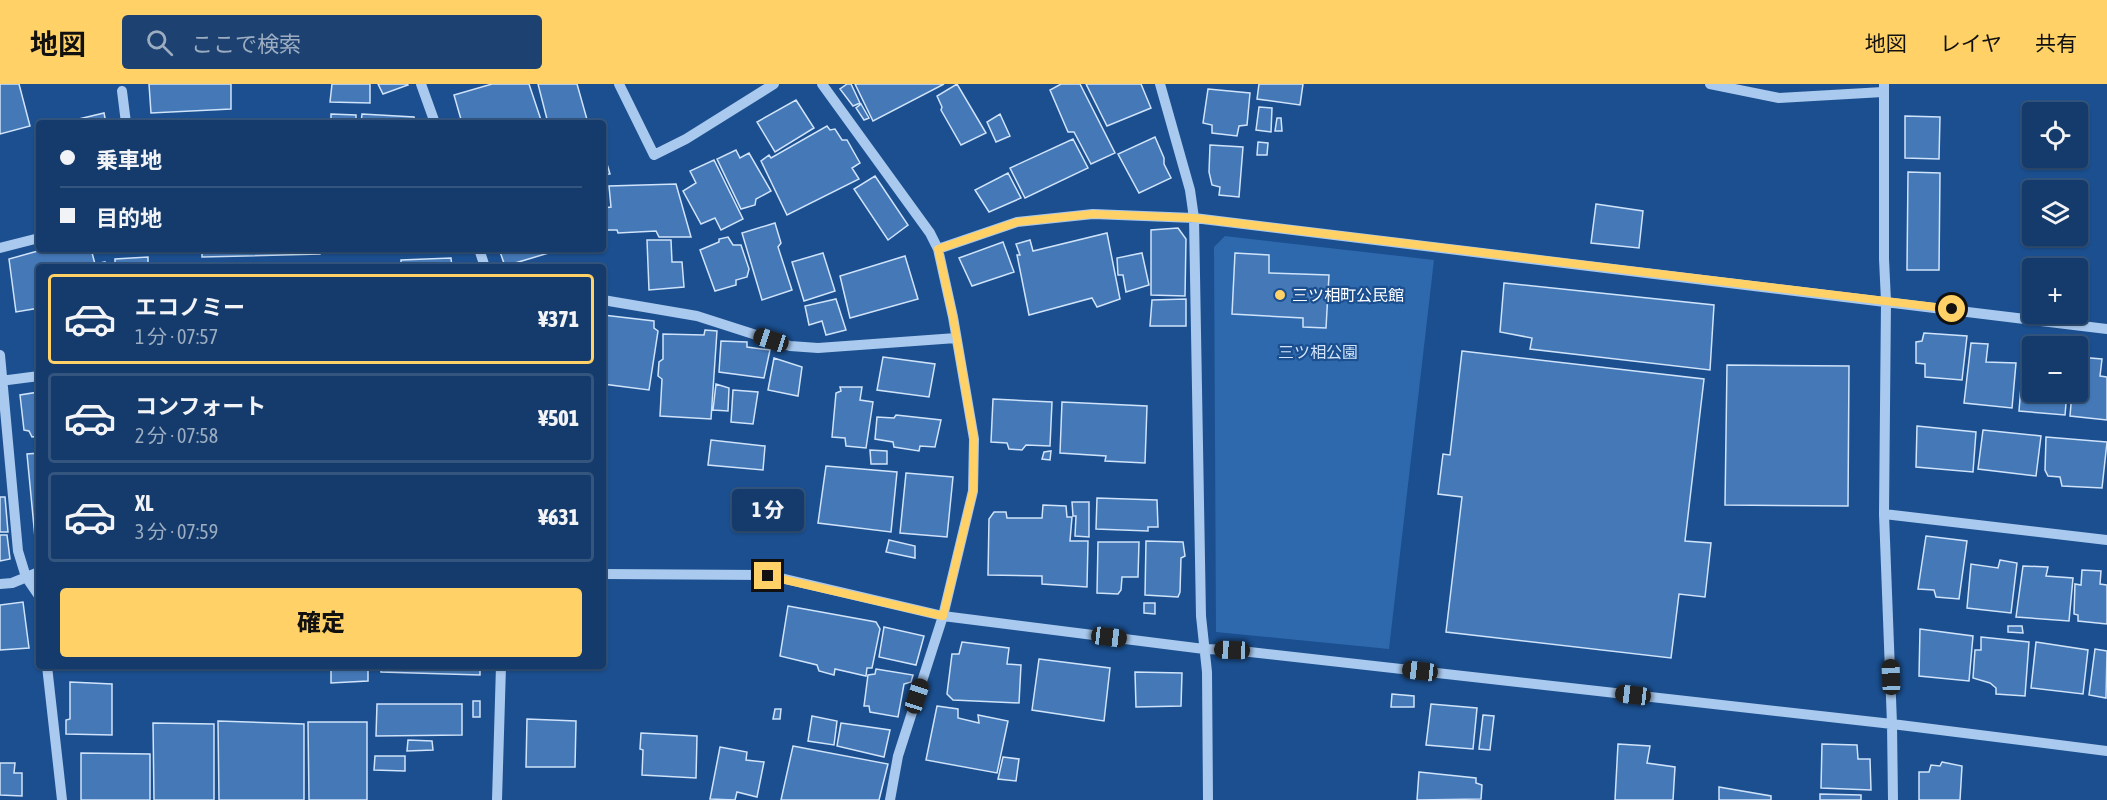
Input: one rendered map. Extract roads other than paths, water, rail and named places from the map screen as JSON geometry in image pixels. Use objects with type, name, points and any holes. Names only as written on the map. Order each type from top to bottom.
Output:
[{"type":"street","points":[[421,84],[434,120]]},
{"type":"street","points":[[620,84],[654,155],[686,139],[774,84]]},
{"type":"street","points":[[822,84],[930,233],[938,249],[974,439],[973,491],[943,616],[898,756],[890,800]]},
{"type":"street","points":[[1160,84],[1190,190],[1194,218],[1201,616],[1207,672],[1208,800]]},
{"type":"street","points":[[1710,84],[1779,98],[1884,88],[1886,301],[1884,514],[1893,800]]},
{"type":"street","points":[[122,91],[126,120]]},
{"type":"street","points":[[938,249],[1017,222],[1093,214],[1194,218],[2107,329]]},
{"type":"street","points":[[0,248],[36,239]]},
{"type":"street","points":[[606,301],[697,316],[790,346],[818,348],[956,338]]},
{"type":"street","points":[[0,355],[18,551],[26,577],[36,595]]},
{"type":"street","points":[[2,380],[36,376]]},
{"type":"street","points":[[1884,514],[2107,540]]},
{"type":"street","points":[[0,584],[12,584],[36,573]]},
{"type":"street","points":[[606,574],[768,576],[943,616],[1204,649],[1232,650],[1892,724],[2107,751]]},
{"type":"street","points":[[47,669],[62,800]]},
{"type":"street","points":[[497,800],[501,669]]},
{"type":"place","name":"三ツ相町公民館","points":[[1280,295]]},
{"type":"park label","name":"三ツ相公園","points":[[1318,352]]}]
